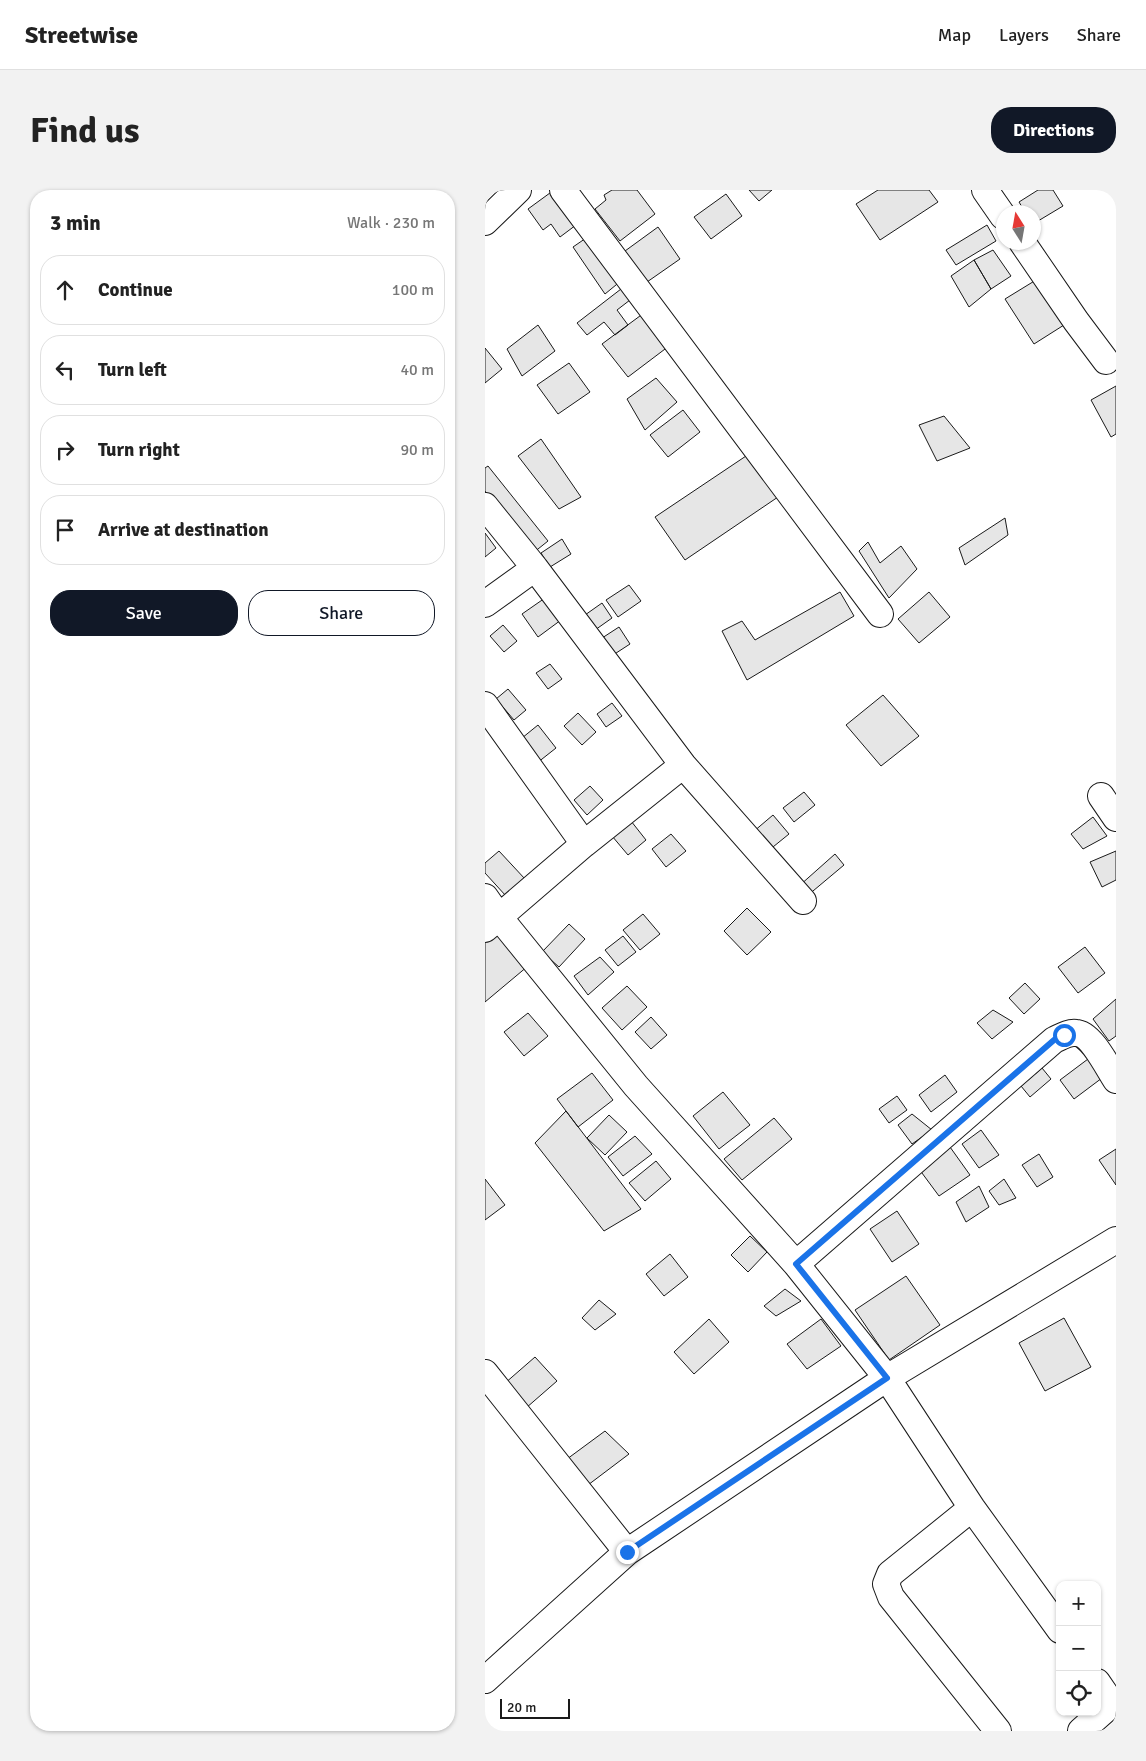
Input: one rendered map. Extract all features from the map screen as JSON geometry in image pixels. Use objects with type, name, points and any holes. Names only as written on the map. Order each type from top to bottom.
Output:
[{"type":"street","points":[[485,222],[518,190]]},
{"type":"street","points":[[563,190],[880,614]]},
{"type":"street","points":[[985,190],[996,206]]},
{"type":"street","points":[[1027,250],[1106,361]]},
{"type":"street","points":[[485,506],[535,568],[683,765],[803,901]]},
{"type":"street","points":[[485,604],[535,568]]},
{"type":"street","points":[[485,705],[584,844]]},
{"type":"street","points":[[683,765],[584,844],[490,914],[636,1086],[796,1264],[887,1378],[972,1508],[1057,1626]]},
{"type":"street","points":[[1101,796],[1116,818]]},
{"type":"street","points":[[796,1264],[1054,1040],[1064,1035],[1078,1032],[1090,1040],[1116,1080]]},
{"type":"street","points":[[485,1680],[627,1552],[887,1378],[1116,1240]]},
{"type":"street","points":[[485,1373],[627,1552]]},
{"type":"street","points":[[972,1508],[890,1574],[886,1584],[891,1598],[998,1731]]},
{"type":"street","points":[[1081,1731],[1115,1703],[1101,1687]]},
{"type":"building","points":[[554,190],[580,222],[560,237],[551,224],[543,230],[528,209]]},
{"type":"building","points":[[612,190],[637,190],[655,214],[620,241],[595,209],[606,200],[604,195]]},
{"type":"building","points":[[749,190],[772,190],[759,201]]},
{"type":"building","points":[[878,190],[929,190],[938,202],[880,240],[856,204]]},
{"type":"building","points":[[1038,190],[1053,190],[1063,206],[1041,219],[1041,205],[1021,205],[1019,202]]},
{"type":"building","points":[[726,194],[742,216],[711,239],[694,217]]},
{"type":"building","points":[[987,225],[996,241],[956,265],[946,250]]},
{"type":"building","points":[[658,227],[680,259],[647,282],[625,251]]},
{"type":"building","points":[[589,236],[622,280],[605,294],[573,247]]},
{"type":"building","points":[[993,250],[1011,276],[991,289],[974,260]]},
{"type":"building","points":[[974,260],[991,289],[969,307],[951,276]]},
{"type":"building","points":[[1036,280],[1064,325],[1034,344],[1005,299]]},
{"type":"building","points":[[621,289],[630,300],[617,310],[628,325],[615,335],[604,322],[587,335],[577,323]]},
{"type":"building","points":[[648,310],[673,343],[628,377],[602,344]]},
{"type":"building","points":[[538,325],[555,351],[522,376],[507,349]]},
{"type":"building","points":[[485,348],[502,369],[485,383]]},
{"type":"building","points":[[569,363],[590,392],[558,414],[537,385]]},
{"type":"building","points":[[656,378],[677,402],[645,430],[627,399]]},
{"type":"building","points":[[1116,386],[1116,434],[1111,437],[1091,400]]},
{"type":"building","points":[[683,410],[700,432],[668,457],[650,435]]},
{"type":"building","points":[[944,416],[970,448],[937,461],[919,425]]},
{"type":"building","points":[[541,439],[581,497],[559,509],[518,456]]},
{"type":"building","points":[[749,454],[778,497],[685,560],[655,517]]},
{"type":"building","points":[[488,466],[548,541],[533,553],[485,491],[485,468]]},
{"type":"building","points":[[1005,518],[1008,535],[965,565],[959,548]]},
{"type":"building","points":[[485,533],[496,548],[485,557]]},
{"type":"building","points":[[562,539],[571,554],[550,567],[541,553]]},
{"type":"building","points":[[868,542],[880,563],[901,546],[917,569],[889,598],[859,551]]},
{"type":"building","points":[[629,585],[641,601],[618,617],[606,600]]},
{"type":"building","points":[[840,592],[854,616],[747,680],[722,631],[742,621],[755,640]]},
{"type":"building","points":[[929,592],[950,617],[919,643],[898,619]]},
{"type":"building","points":[[545,598],[561,620],[538,637],[522,614]]},
{"type":"building","points":[[602,603],[612,618],[595,630],[585,615]]},
{"type":"building","points":[[503,625],[517,641],[504,652],[490,636]]},
{"type":"building","points":[[619,627],[630,644],[610,657],[599,640]]},
{"type":"building","points":[[550,664],[562,679],[548,689],[536,673]]},
{"type":"building","points":[[508,689],[526,710],[514,720],[496,699]]},
{"type":"building","points":[[883,695],[919,736],[881,766],[846,725]]},
{"type":"building","points":[[612,703],[622,716],[606,727],[597,714]]},
{"type":"building","points":[[578,713],[596,732],[582,745],[564,726]]},
{"type":"building","points":[[538,725],[556,748],[537,763],[522,738]]},
{"type":"building","points":[[590,786],[603,800],[587,815],[574,800]]},
{"type":"building","points":[[804,792],[815,805],[794,822],[783,808]]},
{"type":"building","points":[[773,815],[789,834],[768,851],[753,832]]},
{"type":"building","points":[[1093,817],[1107,836],[1083,849],[1071,834]]},
{"type":"building","points":[[631,821],[646,840],[628,855],[612,836]]},
{"type":"building","points":[[671,834],[686,851],[666,867],[652,849]]},
{"type":"building","points":[[499,851],[525,879],[506,896],[485,873],[485,863]]},
{"type":"building","points":[[1116,851],[1116,880],[1102,887],[1090,862]]},
{"type":"building","points":[[835,854],[844,865],[807,896],[799,886]]},
{"type":"building","points":[[747,908],[771,932],[747,955],[724,931]]},
{"type":"building","points":[[643,914],[660,934],[640,950],[623,930]]},
{"type":"building","points":[[569,924],[585,939],[559,967],[542,952]]},
{"type":"building","points":[[497,929],[528,966],[485,1002],[485,941]]},
{"type":"building","points":[[623,936],[636,952],[618,966],[605,950]]},
{"type":"building","points":[[1085,947],[1105,973],[1078,993],[1058,967]]},
{"type":"building","points":[[600,957],[614,972],[588,995],[574,976]]},
{"type":"building","points":[[1025,983],[1040,999],[1024,1014],[1009,998]]},
{"type":"building","points":[[627,986],[647,1007],[622,1030],[602,1008]]},
{"type":"building","points":[[1116,999],[1116,1036],[1109,1041],[1093,1019]]},
{"type":"building","points":[[993,1010],[1013,1022],[992,1039],[977,1023]]},
{"type":"building","points":[[528,1013],[548,1036],[524,1056],[504,1032]]},
{"type":"building","points":[[651,1017],[667,1035],[651,1049],[635,1032]]},
{"type":"building","points":[[1088,1059],[1102,1078],[1074,1099],[1060,1080]]},
{"type":"building","points":[[1042,1068],[1051,1079],[1030,1097],[1021,1086]]},
{"type":"building","points":[[592,1073],[613,1100],[578,1127],[557,1099]]},
{"type":"building","points":[[945,1075],[957,1092],[931,1112],[919,1095]]},
{"type":"building","points":[[723,1092],[750,1125],[719,1149],[693,1116]]},
{"type":"building","points":[[897,1096],[907,1110],[889,1123],[879,1109]]},
{"type":"building","points":[[566,1111],[641,1209],[604,1231],[535,1143]]},
{"type":"building","points":[[912,1114],[932,1130],[912,1144],[898,1125]]},
{"type":"building","points":[[609,1115],[627,1132],[605,1155],[587,1138]]},
{"type":"building","points":[[774,1118],[792,1139],[742,1180],[724,1159]]},
{"type":"building","points":[[981,1130],[999,1155],[979,1168],[962,1144]]},
{"type":"building","points":[[635,1136],[652,1154],[623,1176],[608,1157]]},
{"type":"building","points":[[950,1147],[970,1175],[939,1196],[919,1169]]},
{"type":"building","points":[[1116,1149],[1116,1185],[1099,1160]]},
{"type":"building","points":[[1039,1154],[1053,1177],[1037,1187],[1022,1165]]},
{"type":"building","points":[[656,1161],[671,1179],[645,1201],[629,1183]]},
{"type":"building","points":[[485,1179],[505,1205],[485,1220]]},
{"type":"building","points":[[1004,1179],[1016,1198],[999,1205],[989,1191]]},
{"type":"building","points":[[979,1186],[989,1207],[966,1222],[956,1202]]},
{"type":"building","points":[[897,1211],[919,1244],[892,1262],[870,1229]]},
{"type":"building","points":[[750,1236],[767,1252],[748,1272],[731,1255]]},
{"type":"building","points":[[670,1254],[688,1277],[664,1296],[646,1274]]},
{"type":"building","points":[[906,1276],[940,1325],[889,1360],[855,1310]]},
{"type":"building","points":[[785,1289],[801,1301],[776,1316],[764,1306]]},
{"type":"building","points":[[599,1300],[616,1314],[595,1330],[582,1318]]},
{"type":"building","points":[[1064,1318],[1091,1367],[1045,1391],[1019,1343]]},
{"type":"building","points":[[709,1319],[729,1342],[694,1374],[674,1352]]},
{"type":"building","points":[[821,1319],[841,1346],[807,1369],[787,1344]]},
{"type":"building","points":[[535,1357],[557,1381],[526,1408],[504,1384]]},
{"type":"building","points":[[605,1431],[629,1454],[584,1488],[563,1462]]},
{"type":"route","points":[[627,1552],[887,1378],[796,1264],[1054,1040],[1064,1035]]}]
